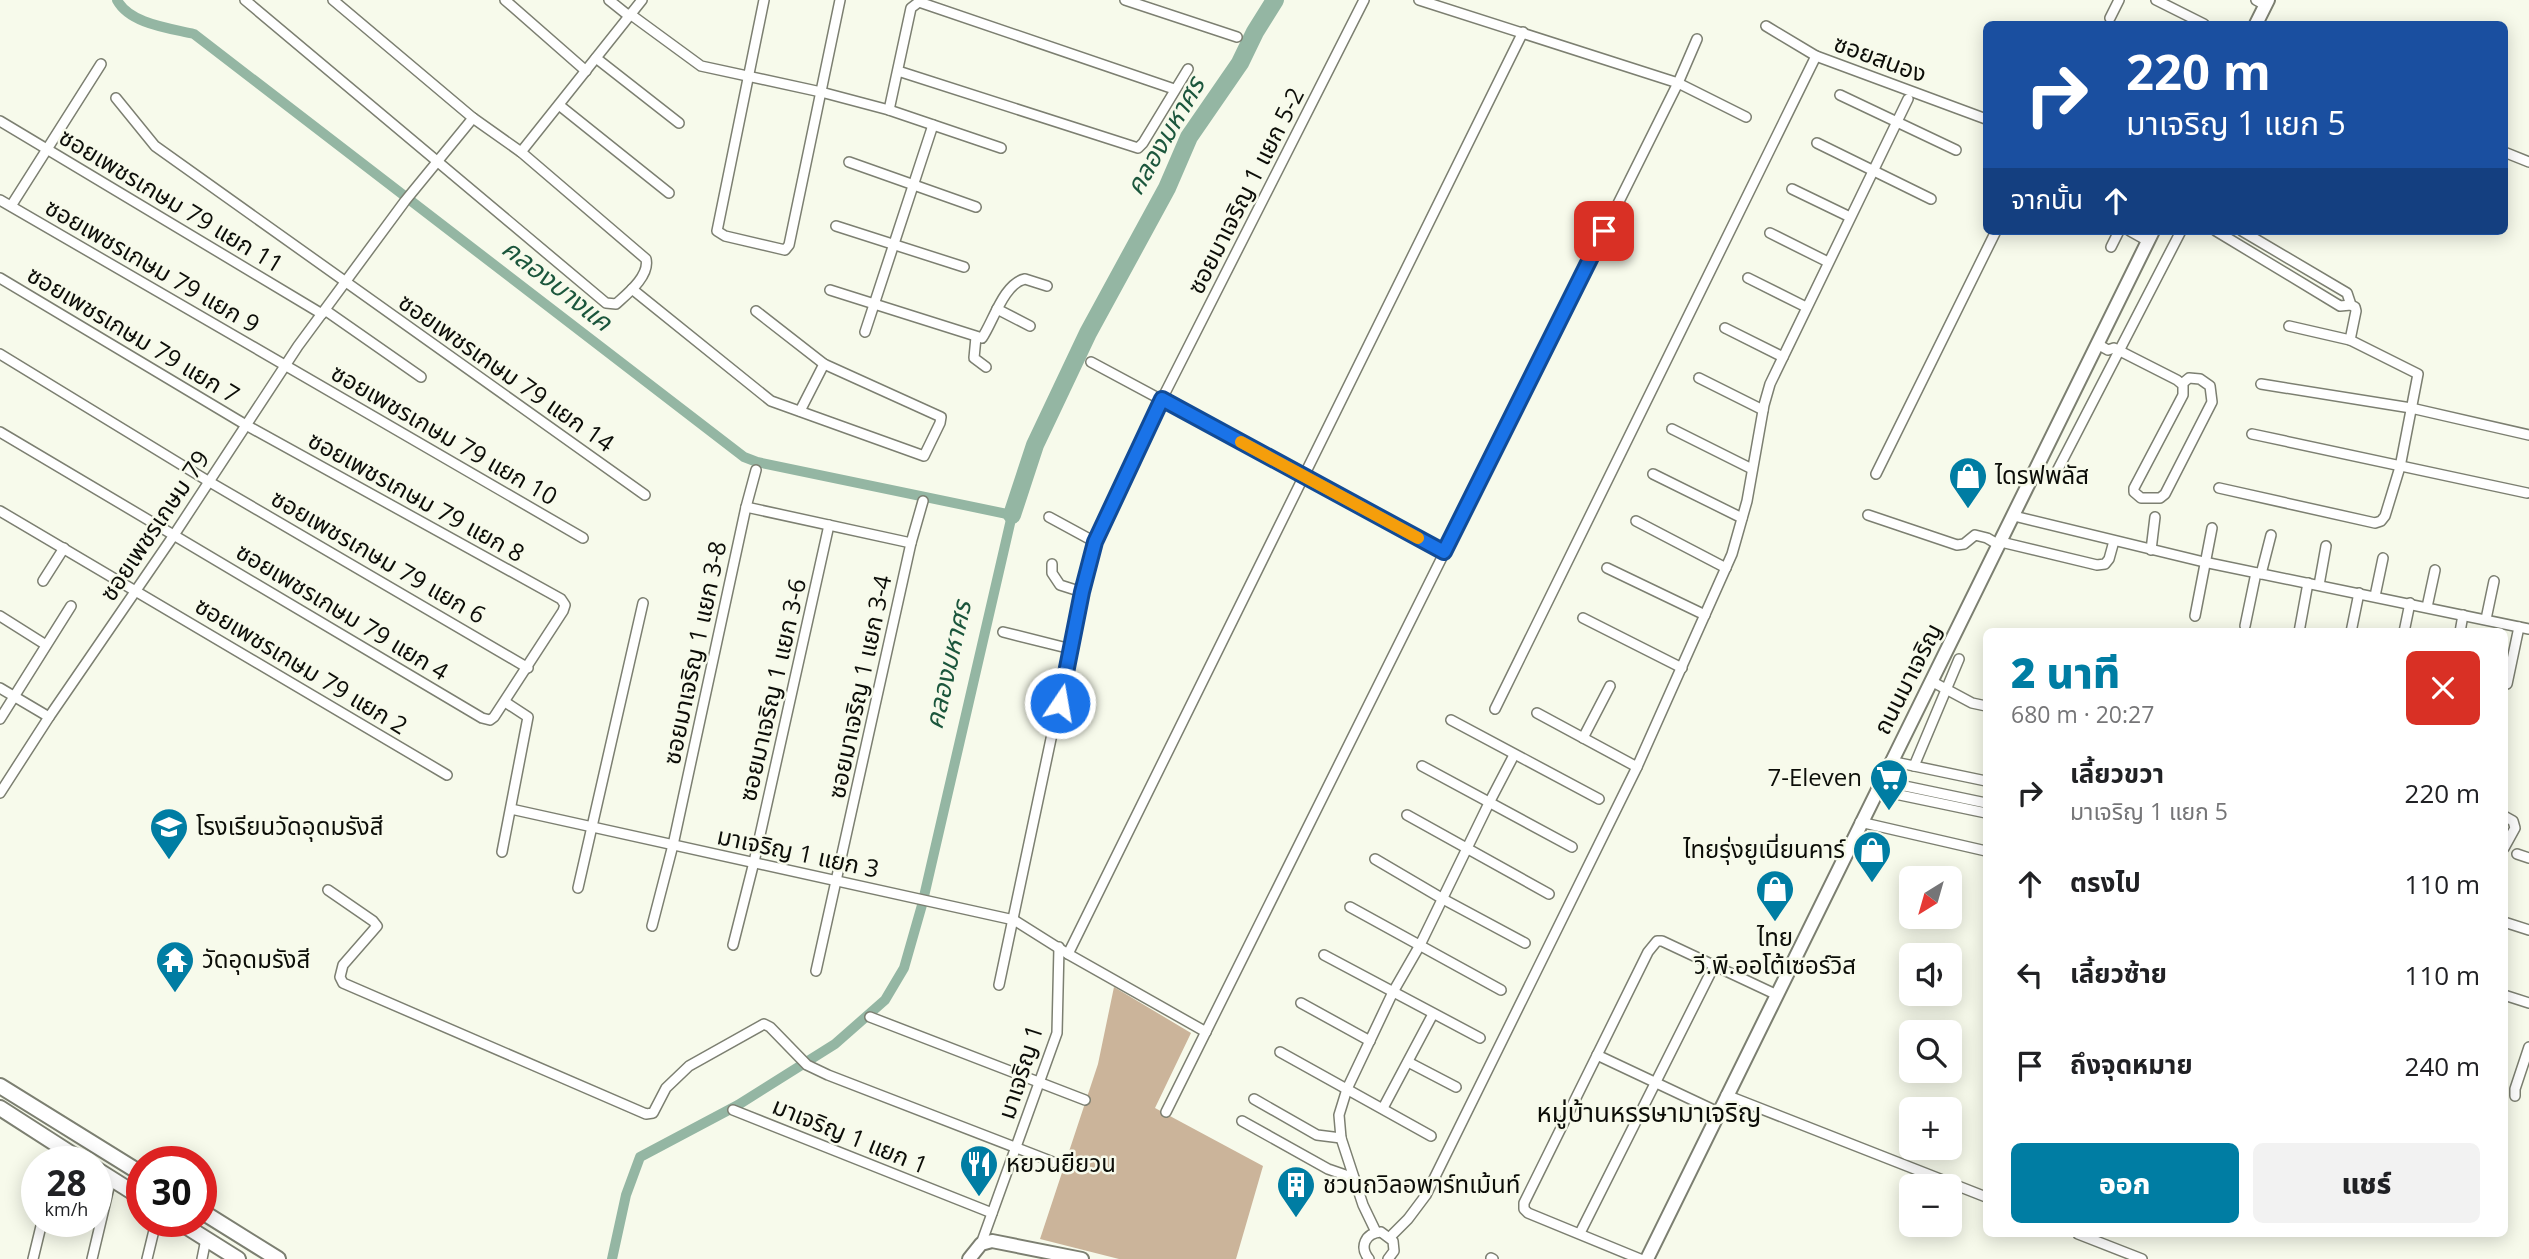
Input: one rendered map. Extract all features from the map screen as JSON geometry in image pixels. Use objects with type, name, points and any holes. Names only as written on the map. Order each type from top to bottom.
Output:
[{"type":"main road","points":[[2257,21],[2263,2]]},
{"type":"main road","name":"ถนนมาเจริญ","points":[[1647,1259],[1890,761],[2102,340],[2150,236]]},
{"type":"main road","points":[[0,1086],[126,1164]]},
{"type":"main road","points":[[0,1108],[58,1146]]},
{"type":"main road","points":[[217,1221],[278,1259]]},
{"type":"main road","points":[[203,1237],[239,1259]]},
{"type":"main road","points":[[969,1259],[981,1244],[992,1241],[1082,1259]]},
{"type":"street","points":[[245,0],[611,304],[616,304],[632,289],[648,264],[646,259],[521,152],[473,118],[333,0]]},
{"type":"street","points":[[505,0],[586,71]]},
{"type":"street","points":[[609,0],[701,66],[889,110],[1001,148]]},
{"type":"street","points":[[521,152],[642,0]]},
{"type":"street","points":[[764,0],[716,231],[725,236],[785,250],[789,245],[841,0]]},
{"type":"street","points":[[1125,0],[1237,37]]},
{"type":"street","name":"ซอยมาเจริญ 1 แยก 5-2","points":[[999,985],[1082,592],[1095,542],[1162,399],[1364,0]]},
{"type":"street","points":[[1419,0],[1678,83],[1746,117]]},
{"type":"street","points":[[2110,18],[2119,0]]},
{"type":"street","points":[[2156,0],[2198,21]]},
{"type":"street","points":[[889,110],[911,8],[919,2],[1174,89]]},
{"type":"street","name":"ซอยสนอง","points":[[1766,26],[1816,56],[1983,118]]},
{"type":"street","points":[[1068,954],[1522,32]]},
{"type":"street","points":[[1166,1112],[1678,83],[1697,39]]},
{"type":"street","points":[[1494,709],[1816,56]]},
{"type":"street","points":[[596,58],[679,123]]},
{"type":"street","points":[[11,206],[101,64]]},
{"type":"street","points":[[898,71],[1135,148],[1143,143],[1188,69]]},
{"type":"street","points":[[1840,95],[1956,150]]},
{"type":"street","name":"ซอยเพชรเกษม 79 แยก 14","points":[[116,98],[155,146],[645,495]]},
{"type":"street","points":[[1390,1237],[1426,1195],[1637,767],[1726,568],[1742,518],[1770,384],[1908,99]]},
{"type":"street","points":[[559,105],[669,193]]},
{"type":"street","points":[[438,162],[473,118]]},
{"type":"street","name":"ซอยเพชรเกษม 79 แยก 11","points":[[0,121],[323,312],[421,377]]},
{"type":"street","points":[[865,332],[933,125]]},
{"type":"street","points":[[1817,143],[1931,199]]},
{"type":"street","points":[[2508,154],[2529,162]]},
{"type":"street","name":"ซอยเพชรเกษม 79","points":[[0,793],[48,717],[174,535],[285,366],[405,201],[438,162]]},
{"type":"street","points":[[849,162],[976,207]]},
{"type":"street","points":[[1792,188],[1850,217]]},
{"type":"street","name":"ซอยเพชรเกษม 79 แยก 9","points":[[0,200],[285,366]]},
{"type":"street","points":[[835,226],[964,267]]},
{"type":"street","points":[[1770,233],[1828,262]]},
{"type":"street","points":[[1876,474],[1994,235]]},
{"type":"street","points":[[2111,247],[2117,235]]},
{"type":"street","points":[[2057,471],[2117,350],[2179,235]]},
{"type":"street","points":[[2224,235],[2340,306],[2351,304]]},
{"type":"street","points":[[2249,235],[2347,293],[2356,311],[2350,340]]},
{"type":"street","name":"ซอยเพชรเกษม 79 แยก 7","points":[[0,278],[246,425]]},
{"type":"street","points":[[1748,278],[1806,307]]},
{"type":"street","points":[[830,290],[976,337],[984,336],[997,309],[1021,279],[1047,286]]},
{"type":"street","points":[[632,289],[771,401],[918,455],[924,456],[929,450],[941,417],[824,364],[755,311]]},
{"type":"street","points":[[997,309],[1030,326]]},
{"type":"street","points":[[2219,488],[2375,523],[2385,516],[2400,467],[2418,374],[2350,340],[2289,326]]},
{"type":"street","points":[[1725,328],[1783,357]]},
{"type":"street","points":[[976,337],[974,358],[986,367]]},
{"type":"street","points":[[2102,340],[2108,350],[2117,350],[2183,383]]},
{"type":"street","name":"ซอยเพชรเกษม 79 แยก 6","points":[[0,354],[208,481],[528,667]]},
{"type":"street","points":[[1091,362],[1444,552]]},
{"type":"street","points":[[800,411],[824,364]]},
{"type":"street","name":"ซอยเพชรเกษม 79 แยก 10","points":[[285,366],[583,538]]},
{"type":"street","points":[[1699,378],[1763,410]]},
{"type":"street","points":[[2189,378],[2200,379],[2210,386],[2212,402],[2165,494],[2160,498],[2141,498],[2134,492],[2134,488],[2183,395],[2183,383],[2189,378]]},
{"type":"street","points":[[2261,384],[2412,408],[2529,435]]},
{"type":"street","name":"ซอยเพชรเกษม 79 แยก 8","points":[[246,425],[561,599],[565,605],[563,611],[528,667]]},
{"type":"street","points":[[1672,429],[1752,469]]},
{"type":"street","name":"ซอยเพชรเกษม 79 แยก 4","points":[[0,432],[482,718],[490,720],[505,702]]},
{"type":"street","points":[[2252,434],[2527,493]]},
{"type":"street","name":"ซอยมาเจริญ 1 แยก 3-8","points":[[652,926],[673,845],[756,470]]},
{"type":"street","points":[[1653,474],[1742,518]]},
{"type":"street","name":"ซอยมาเจริญ 1 แยก 3-4","points":[[816,971],[911,543],[923,501]]},
{"type":"street","points":[[746,507],[911,543]]},
{"type":"street","name":"ซอยเพชรเกษม 79 แยก 2","points":[[0,511],[447,775]]},
{"type":"street","points":[[1868,515],[1957,545],[1964,544],[1975,535],[2000,544],[2097,565],[2105,564],[2109,559],[2114,541]]},
{"type":"street","points":[[2014,516],[2204,562],[2524,628],[2508,681]]},
{"type":"street","points":[[1049,517],[1095,542]]},
{"type":"street","points":[[2151,550],[2155,517]]},
{"type":"street","points":[[1636,521],[1726,568]]},
{"type":"street","name":"ซอยมาเจริญ 1 แยก 3-6","points":[[733,945],[829,525]]},
{"type":"street","points":[[2195,616],[2212,528]]},
{"type":"street","points":[[2245,626],[2271,535]]},
{"type":"street","points":[[2319,585],[2326,546]]},
{"type":"street","points":[[43,581],[64,548]]},
{"type":"street","points":[[2375,596],[2383,558]]},
{"type":"street","points":[[1052,564],[1056,582],[1082,592]]},
{"type":"street","points":[[1608,568],[1706,615]]},
{"type":"street","points":[[2427,607],[2435,570]]},
{"type":"street","points":[[2486,620],[2494,581]]},
{"type":"street","points":[[2300,628],[2308,583]]},
{"type":"street","points":[[2352,628],[2358,593]]},
{"type":"street","points":[[578,888],[643,603]]},
{"type":"street","points":[[2405,628],[2410,603]]},
{"type":"street","points":[[0,719],[71,606]]},
{"type":"street","points":[[2461,628],[2463,615]]},
{"type":"street","points":[[0,616],[46,645]]},
{"type":"street","points":[[1583,618],[1682,668]]},
{"type":"street","points":[[1003,632],[1071,649]]},
{"type":"street","points":[[1914,765],[1959,659]]},
{"type":"street","points":[[502,852],[528,717],[505,702],[528,667]]},
{"type":"street","points":[[1931,681],[1944,690],[1983,705]]},
{"type":"street","points":[[1583,738],[1610,686]]},
{"type":"street","points":[[0,688],[48,717]]},
{"type":"street","points":[[1537,713],[1637,767]]},
{"type":"street","points":[[1451,720],[1599,799]]},
{"type":"street","points":[[1376,1232],[1341,1138],[1339,1115],[1347,1089],[1393,992],[1420,945],[1514,755]]},
{"type":"street","points":[[1890,761],[1983,780]]},
{"type":"street","points":[[1422,766],[1572,847]]},
{"type":"street","points":[[1879,786],[1983,803]]},
{"type":"street","points":[[1879,786],[1983,812]]},
{"type":"street","name":"มาเจริญ 1 แยก 3","points":[[511,809],[1014,920],[1068,954],[1206,1032]]},
{"type":"street","points":[[1407,816],[1549,894]]},
{"type":"street","points":[[2508,818],[2513,821],[2515,828],[2508,841]]},
{"type":"street","points":[[1860,822],[1983,850]]},
{"type":"street","points":[[2517,854],[2529,858]]},
{"type":"street","points":[[1375,859],[1525,943]]},
{"type":"street","points":[[328,890],[377,926],[343,965],[340,977],[343,983],[646,1114],[653,1113],[666,1088],[689,1066],[759,1025],[770,1027],[807,1064],[828,1075],[1066,1167]]},
{"type":"street","points":[[1350,907],[1501,990]]},
{"type":"street","points":[[2508,923],[2529,930]]},
{"type":"street","points":[[1640,1259],[1528,1213],[1524,1209],[1524,1203],[1648,952],[1657,941],[1662,941],[1775,994]]},
{"type":"street","name":"มาเจริญ 1","points":[[981,1244],[1057,1033],[1059,947]]},
{"type":"street","points":[[1324,955],[1480,1038]]},
{"type":"street","points":[[1580,1233],[1714,965]]},
{"type":"street","points":[[2508,996],[2529,1003]]},
{"type":"street","points":[[1301,1003],[1370,1041]]},
{"type":"street","points":[[1383,1108],[1433,1014]]},
{"type":"street","points":[[870,1017],[1085,1100]]},
{"type":"street","points":[[2515,1096],[2529,1046]]},
{"type":"street","points":[[1280,1052],[1431,1136]]},
{"type":"street","points":[[1597,1055],[1718,1112]]},
{"type":"street","points":[[1408,1062],[1455,1087]]},
{"type":"street","points":[[1726,1094],[1983,1196]]},
{"type":"street","points":[[1254,1099],[1317,1135],[1341,1138]]},
{"type":"street","name":"มาเจริญ 1 แยก 1","points":[[733,1110],[992,1213]]},
{"type":"street","points":[[1242,1121],[1328,1170],[1354,1178]]},
{"type":"street","points":[[1376,1232],[1390,1237],[1394,1246],[1388,1259]]},
{"type":"street","points":[[1369,1259],[1364,1251],[1365,1241],[1376,1232]]},
{"type":"street","points":[[33,1259],[38,1237]]},
{"type":"street","points":[[92,1259],[97,1237]]},
{"type":"street","points":[[147,1259],[152,1237]]},
{"type":"street","points":[[2086,1237],[2142,1259]]},
{"type":"street","points":[[202,1259],[206,1239]]},
{"type":"shaded area","points":[[1114,987],[1191,1033],[1155,1108],[1263,1166],[1236,1259],[1119,1259],[1040,1239],[1098,1064]]},
{"type":"waterway","name":"คลองบางแค","points":[[117,0],[131,15],[140,20],[194,34],[744,457],[757,462],[1012,515],[922,905],[904,968],[885,1000],[835,1044],[738,1105],[640,1157],[626,1195],[612,1259]]},
{"type":"waterway","name":"คลองมหาศร","points":[[1012,515],[1035,445],[1088,333],[1167,188],[1189,137],[1240,63],[1275,0]]},
{"type":"slow traffic","points":[[1241,442],[1418,538]]},
{"type":"place","name":"ไดรฟพลัส","points":[[1968,510]]},
{"type":"place","name":"7-Eleven","points":[[1889,812]]},
{"type":"place","name":"โรงเรียนวัดอุดมรังสี","points":[[169,861]]},
{"type":"place","name":"ไทยรุ่งยูเนี่ยนคาร์","points":[[1872,884]]},
{"type":"place","name":"ไทย วี.พี.ออโต้เซอร์วิส","points":[[1775,923]]},
{"type":"place","name":"วัดอุดมรังสี","points":[[175,994]]},
{"type":"place","name":"หยวนยียวน","points":[[979,1198]]},
{"type":"place","name":"ชวนถวิลอพาร์ทเม้นท์","points":[[1296,1219]]},
{"type":"district","name":"หมู่บ้านหรรษามาเจริญ","points":[[1649,1113]]},
{"type":"route","points":[[1060,703],[1095,542],[1162,399],[1444,552],[1604,231]]}]
